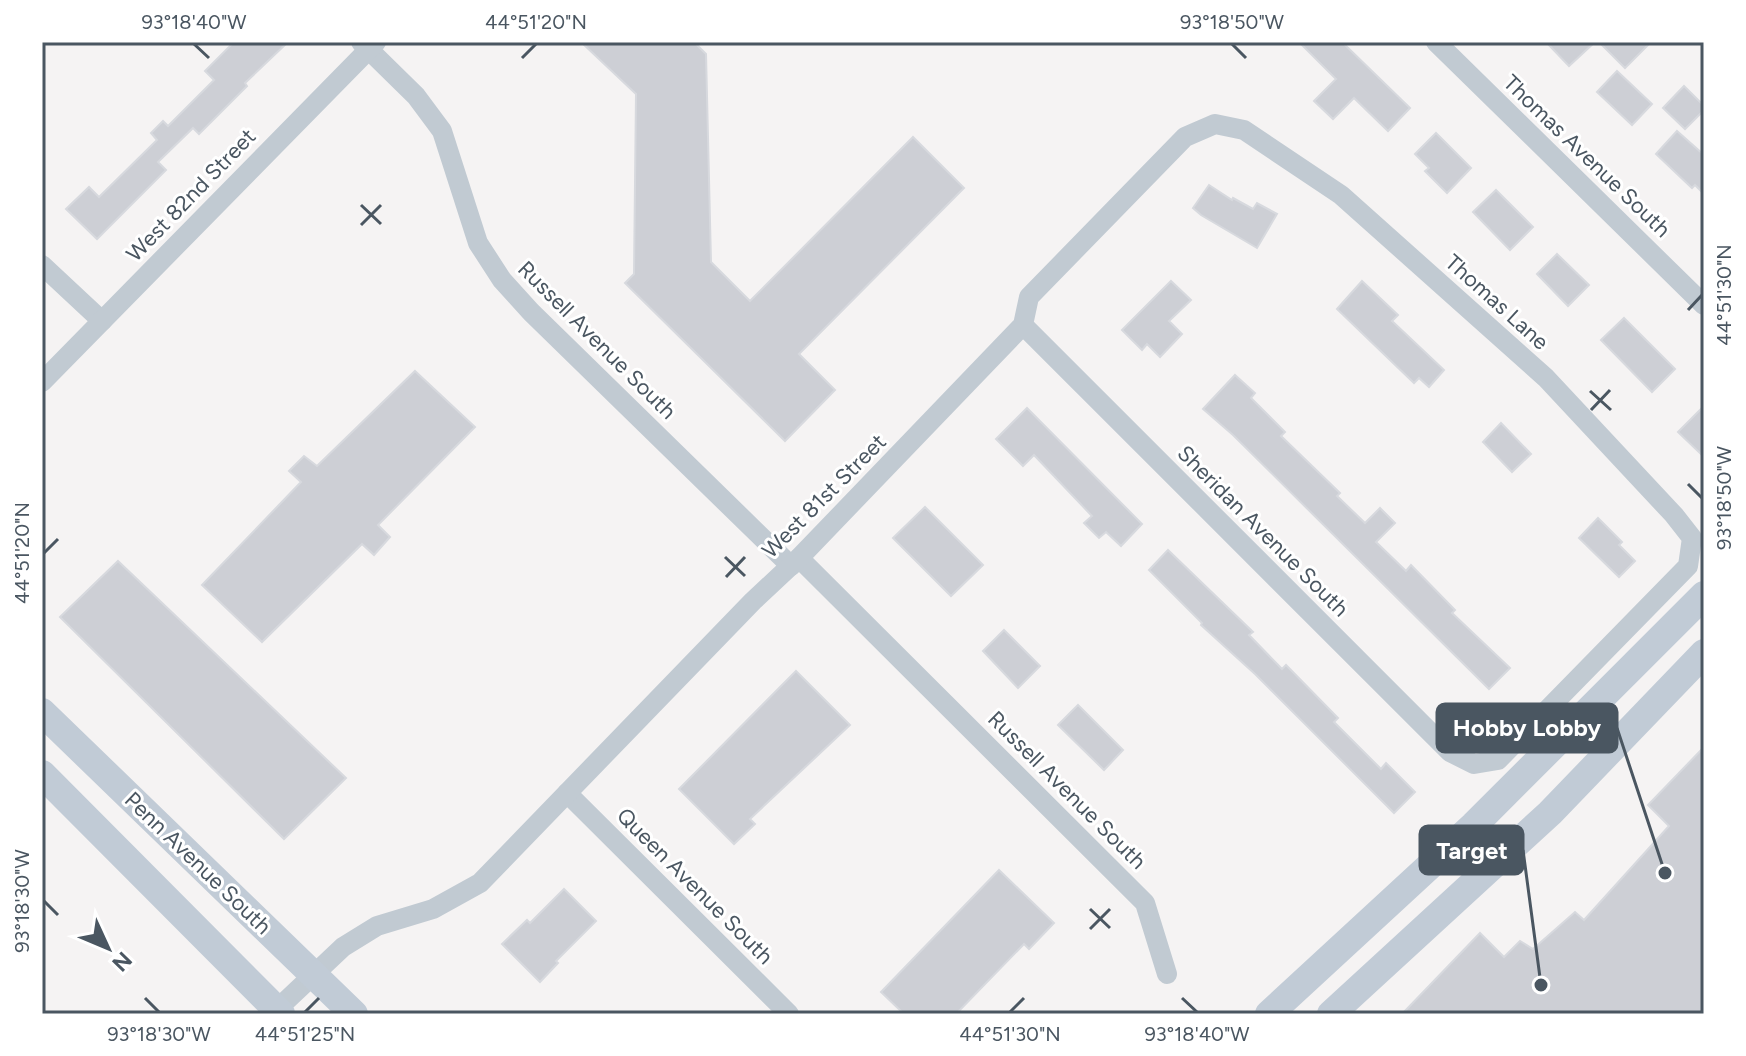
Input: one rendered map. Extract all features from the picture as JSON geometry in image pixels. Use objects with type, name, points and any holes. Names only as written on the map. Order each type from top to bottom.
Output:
[{"type":"main road","points":[[1269,1014],[1474,825],[1704,595]]},
{"type":"main road","points":[[1331,1014],[1550,813],[1704,653]]},
{"type":"main road","name":"Penn Avenue South","points":[[42,712],[354,1014]]},
{"type":"main road","name":"Penn Avenue South","points":[[42,774],[276,1013]]},
{"type":"street","name":"Thomas Avenue South","points":[[1436,42],[1704,305]]},
{"type":"street","name":"West 82nd Street","points":[[42,382],[368,45]]},
{"type":"street","name":"Russell Avenue South","points":[[368,45],[416,96],[442,131],[478,243],[502,280],[531,312],[795,562],[1145,903],[1167,974]]},
{"type":"street","name":"West 81st Street","points":[[276,1013],[343,947],[377,926],[433,909],[480,883],[1023,325],[1029,297],[1185,137],[1215,124],[1244,130]]},
{"type":"street","name":"Thomas Lane","points":[[1244,130],[1341,195],[1546,378],[1692,538],[1688,566],[1498,760],[1474,764]]},
{"type":"street","points":[[42,265],[102,321]]},
{"type":"street","name":"Sheridan Avenue South","points":[[1023,325],[1450,752],[1474,764]]},
{"type":"street","name":"Queen Avenue South","points":[[567,793],[789,1014]]},
{"type":"building","points":[[234,42],[288,42],[199,134],[193,128],[158,162],[166,170],[97,239],[66,209],[89,187],[99,197],[157,140],[151,133],[163,121],[168,126],[214,80],[205,71]]},
{"type":"building","points":[[581,42],[694,42],[706,54],[711,262],[750,301],[913,137],[964,188],[799,354],[835,390],[785,441],[625,283],[634,274],[636,94]]},
{"type":"building","points":[[1299,42],[1342,42],[1410,108],[1388,131],[1354,98],[1333,119],[1314,101],[1336,79]]},
{"type":"building","points":[[1546,42],[1595,42],[1569,66]]},
{"type":"building","points":[[1599,42],[1651,42],[1625,68]]},
{"type":"building","points":[[1617,71],[1652,104],[1632,125],[1597,92]]},
{"type":"building","points":[[1684,86],[1704,106],[1704,110],[1685,129],[1663,108]]},
{"type":"building","points":[[1677,131],[1704,155],[1704,194],[1695,185],[1692,188],[1656,154]]},
{"type":"building","points":[[1436,133],[1471,168],[1447,193],[1425,171],[1429,168],[1415,154]]},
{"type":"building","points":[[1209,185],[1253,209],[1257,203],[1277,214],[1257,248],[1193,208]]},
{"type":"building","points":[[1496,190],[1533,227],[1510,250],[1473,212]]},
{"type":"building","points":[[1557,254],[1589,285],[1568,306],[1537,274]]},
{"type":"building","points":[[1171,281],[1191,300],[1169,321],[1182,334],[1160,357],[1147,344],[1142,350],[1122,330]]},
{"type":"building","points":[[1362,281],[1398,315],[1392,321],[1444,370],[1429,387],[1419,378],[1414,383],[1337,309]]},
{"type":"building","points":[[1624,318],[1675,369],[1652,392],[1601,340]]},
{"type":"building","points":[[415,371],[475,427],[378,525],[390,537],[374,555],[362,544],[262,642],[202,585],[301,482],[289,471],[304,456],[317,466]]},
{"type":"building","points":[[1235,375],[1255,393],[1251,398],[1285,432],[1281,436],[1340,493],[1337,496],[1365,523],[1380,508],[1395,523],[1376,542],[1406,571],[1411,565],[1455,610],[1452,613],[1510,668],[1489,689],[1233,435],[1203,409]]},
{"type":"building","points":[[1704,406],[1704,457],[1678,432]]},
{"type":"building","points":[[1027,408],[1142,524],[1121,546],[1106,532],[1099,538],[1084,523],[1092,516],[1034,455],[1023,466],[996,439]]},
{"type":"building","points":[[1501,423],[1531,454],[1512,472],[1483,442]]},
{"type":"building","points":[[925,507],[983,565],[951,596],[893,538]]},
{"type":"building","points":[[1598,518],[1622,542],[1619,545],[1635,561],[1619,577],[1579,538]]},
{"type":"building","points":[[1168,550],[1253,632],[1249,635],[1282,669],[1286,665],[1338,718],[1334,722],[1381,769],[1386,763],[1415,792],[1394,813],[1255,674],[1201,625],[1149,570]]},
{"type":"building","points":[[118,561],[346,778],[284,839],[60,617]]},
{"type":"building","points":[[1004,630],[1040,666],[1018,688],[983,651]]},
{"type":"building","points":[[796,671],[850,725],[750,819],[755,824],[734,844],[679,789]]},
{"type":"building","points":[[1078,705],[1123,750],[1104,770],[1058,725]]},
{"type":"building","points":[[1704,747],[1704,1014],[1402,1014],[1480,933],[1504,957],[1520,941],[1533,949],[1575,912],[1584,920],[1669,826],[1648,805]]},
{"type":"building","points":[[999,870],[1054,923],[1029,949],[1024,944],[956,1014],[904,1014],[881,992]]},
{"type":"building","points":[[564,889],[596,921],[556,961],[558,963],[540,982],[502,944],[527,920],[530,923]]},
{"type":"place","name":"Hobby Lobby","points":[[1665,873]]},
{"type":"place","name":"Target","points":[[1541,985]]}]
